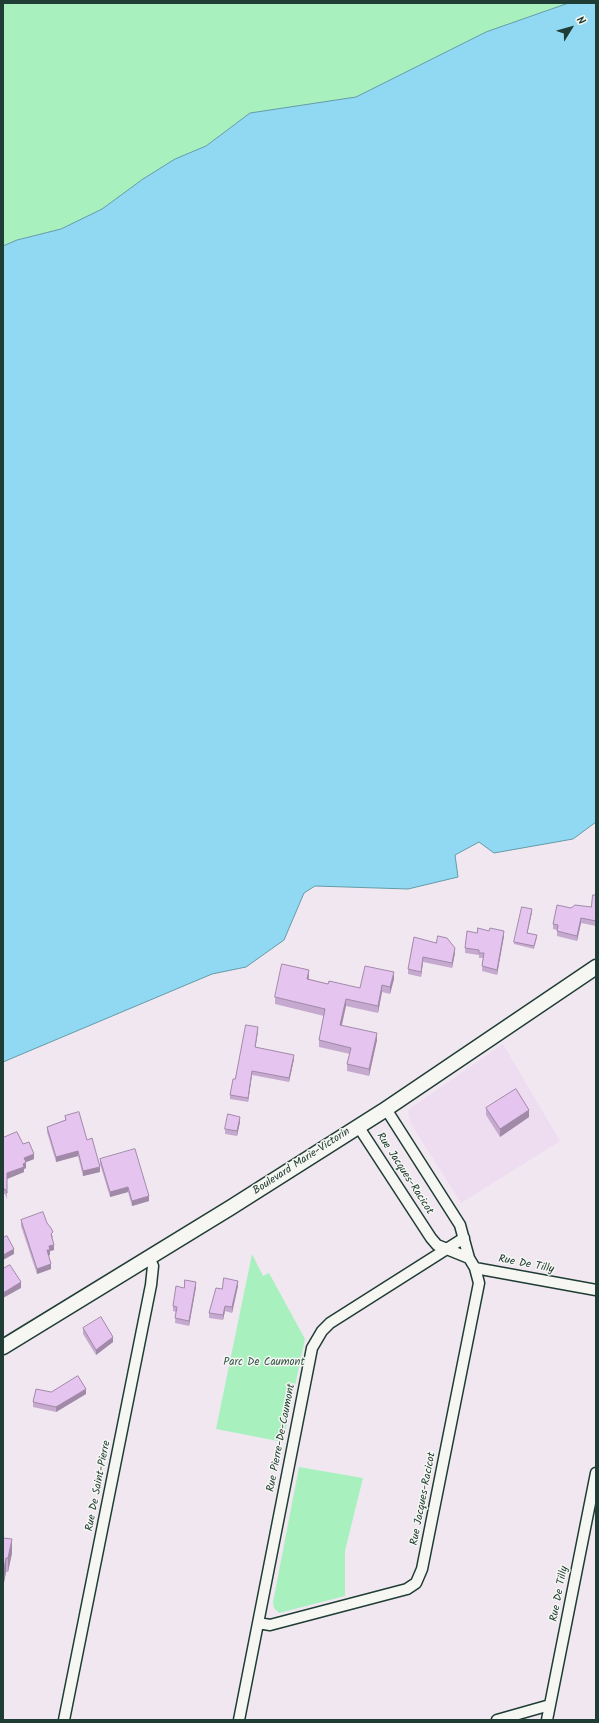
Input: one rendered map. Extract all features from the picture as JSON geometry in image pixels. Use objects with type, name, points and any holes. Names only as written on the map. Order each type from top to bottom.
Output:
[{"type":"street","name":"Boulevard Marie-Victorin","points":[[3,1347],[149,1258],[386,1109],[596,967]]},
{"type":"street","name":"Rue Jacques-Racicot","points":[[258,1623],[270,1625],[407,1589],[416,1583],[420,1577],[478,1283],[475,1268],[469,1258],[460,1225],[386,1109]]},
{"type":"street","name":"Rue Jacques-Racicot","points":[[358,1126],[431,1238],[437,1245],[469,1258]]},
{"type":"street","name":"Rue Pierre-De-Caumont","points":[[239,1720],[312,1348],[330,1323],[464,1238]]},
{"type":"street","name":"Rue De Saint-Pierre","points":[[64,1720],[151,1285],[153,1266],[149,1258]]},
{"type":"street","name":"Rue De Tilly","points":[[475,1268],[596,1290]]},
{"type":"street","name":"Rue De Tilly","points":[[547,1720],[596,1473]]},
{"type":"street","points":[[497,1720],[550,1705]]},
{"type":"shaded area","points":[[503,1044],[560,1141],[461,1203],[410,1122],[408,1110]]},
{"type":"green space","points":[[3,3],[569,3],[486,32],[356,97],[250,113],[206,146],[175,159],[143,179],[102,209],[61,229],[17,240],[3,246]]},
{"type":"green space","name":"Parc De Caumont","points":[[252,1254],[263,1276],[269,1273],[305,1339],[283,1442],[216,1429]]},
{"type":"green space","points":[[299,1467],[363,1478],[345,1551],[345,1596],[279,1613],[274,1608],[273,1602]]},
{"type":"water","points":[[569,3],[596,3],[596,822],[573,839],[494,853],[479,842],[455,855],[458,877],[408,889],[315,886],[304,893],[284,940],[246,967],[212,974],[3,1062],[3,246],[17,240],[61,229],[102,209],[143,179],[175,159],[206,146],[250,113],[356,97],[486,32]]},
{"type":"building","points":[[593,895],[596,895],[596,921],[581,918],[577,936],[557,931],[558,925],[553,924],[557,905],[571,908],[575,905],[591,907]]},
{"type":"building","points":[[522,907],[532,909],[527,933],[537,935],[534,946],[514,942]]},
{"type":"building","points":[[478,928],[489,931],[490,928],[504,931],[497,970],[482,966],[484,953],[479,953],[479,950],[465,948],[467,931],[477,933]]},
{"type":"building","points":[[438,936],[447,938],[455,948],[452,963],[423,957],[421,972],[408,969],[414,937],[436,943]]},
{"type":"building","points":[[282,964],[309,970],[307,979],[328,984],[329,981],[360,988],[365,966],[394,972],[390,987],[382,985],[378,1006],[346,999],[340,1025],[377,1033],[369,1069],[347,1064],[351,1048],[319,1040],[325,1009],[275,997]]},
{"type":"building","points":[[246,1025],[258,1027],[255,1047],[294,1055],[289,1078],[252,1071],[248,1098],[230,1095],[233,1079],[235,1079]]},
{"type":"building","points":[[516,1089],[529,1110],[500,1129],[486,1108]]},
{"type":"building","points":[[79,1112],[87,1140],[92,1138],[100,1167],[83,1171],[78,1151],[56,1157],[47,1127],[66,1120],[65,1116]]},
{"type":"building","points":[[228,1114],[240,1117],[237,1131],[225,1129]]},
{"type":"building","points":[[17,1132],[23,1144],[29,1142],[34,1154],[24,1158],[26,1162],[23,1164],[24,1167],[7,1173],[7,1193],[5,1189],[3,1189],[3,1138]]},
{"type":"building","points":[[135,1149],[149,1196],[132,1201],[128,1187],[110,1192],[100,1159]]},
{"type":"building","points":[[43,1212],[47,1223],[53,1232],[51,1234],[54,1245],[49,1246],[50,1250],[47,1250],[51,1264],[37,1269],[21,1220]]},
{"type":"building","points":[[7,1236],[14,1249],[3,1255],[3,1238]]},
{"type":"building","points":[[10,1265],[21,1282],[3,1293],[3,1269]]},
{"type":"building","points":[[224,1278],[238,1281],[232,1307],[225,1306],[223,1315],[209,1313],[216,1288],[222,1289]]},
{"type":"building","points":[[185,1280],[196,1282],[189,1321],[175,1318],[177,1307],[173,1306],[176,1286],[184,1288]]},
{"type":"building","points":[[101,1317],[113,1337],[96,1350],[83,1328]]},
{"type":"building","points":[[78,1376],[86,1389],[56,1407],[33,1402],[36,1389],[51,1392]]},
{"type":"building","points":[[3,1538],[12,1539],[3,1574]]}]
